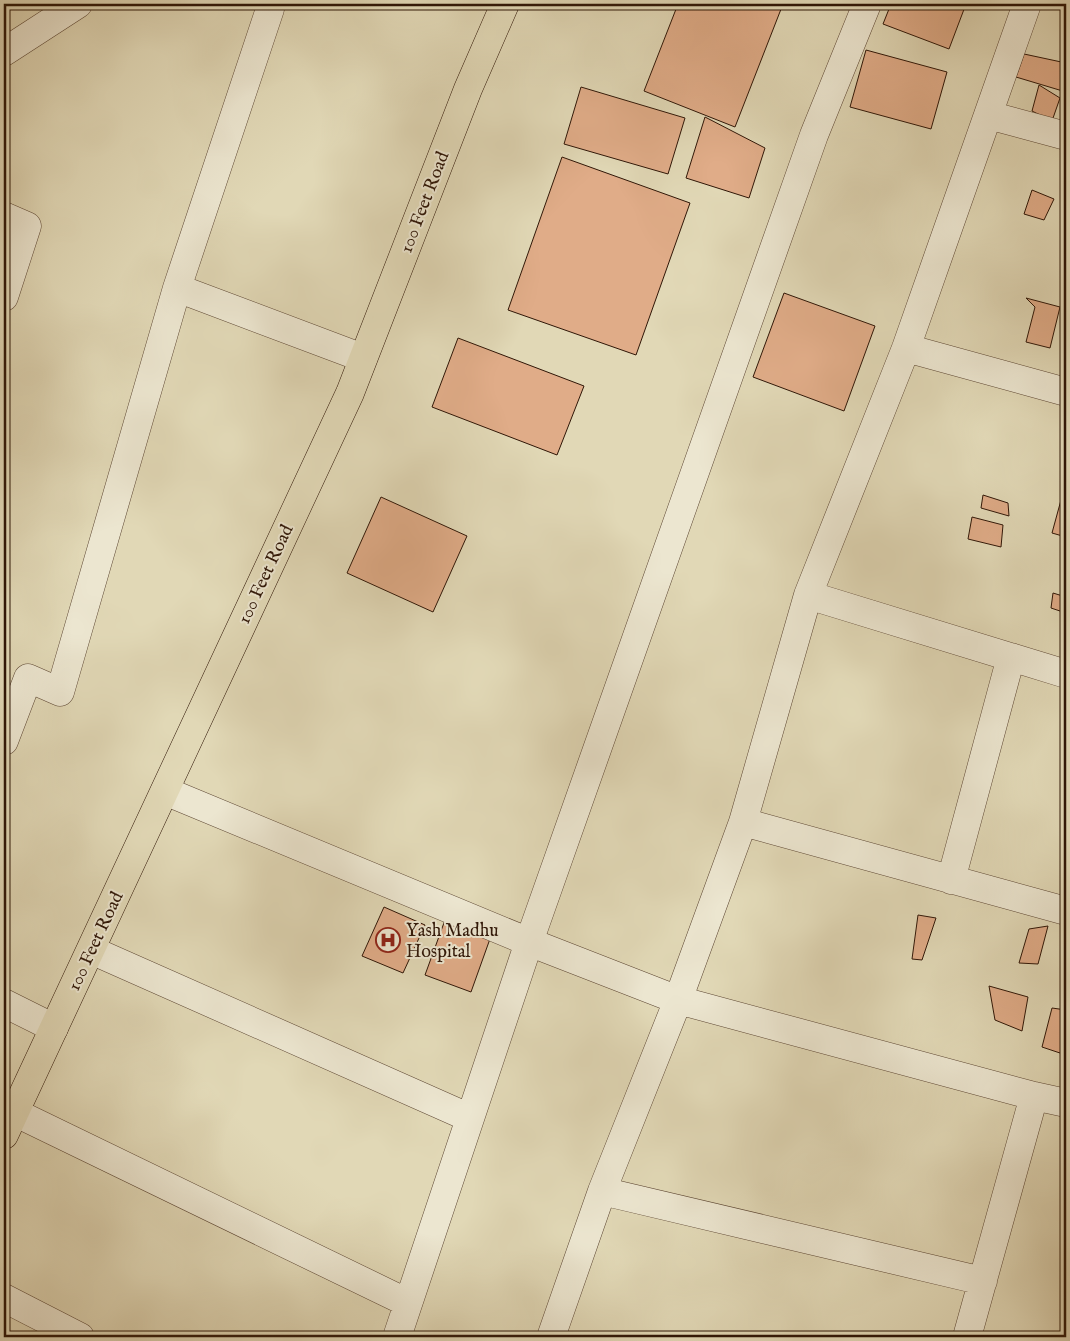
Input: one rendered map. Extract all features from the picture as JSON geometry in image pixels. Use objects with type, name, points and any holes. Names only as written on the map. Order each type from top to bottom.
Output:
[{"type":"main road","name":"100 Feet Road","points":[[9,1124],[350,393],[468,89],[505,4]]},
{"type":"street","points":[[4,52],[78,4]]},
{"type":"street","points":[[396,1337],[529,942],[814,135],[867,4]]},
{"type":"street","points":[[551,1337],[602,1191],[678,1000],[743,822],[808,595],[906,348],[1027,4]]},
{"type":"street","points":[[4,741],[28,678],[60,692],[177,288],[270,9]]},
{"type":"street","points":[[988,114],[1066,136]]},
{"type":"street","points":[[4,216],[26,226],[4,297]]},
{"type":"street","points":[[177,288],[363,358]]},
{"type":"street","points":[[906,348],[1066,392]]},
{"type":"street","points":[[808,595],[1066,674]]},
{"type":"street","points":[[951,880],[1011,657]]},
{"type":"street","points":[[165,791],[529,942],[678,1000],[1066,1103]]},
{"type":"street","points":[[743,822],[1066,911]]},
{"type":"street","points":[[91,950],[470,1118]]},
{"type":"street","points":[[4,1003],[54,1028]]},
{"type":"street","points":[[967,1337],[1034,1096]]},
{"type":"street","points":[[9,1124],[408,1303]]},
{"type":"street","points":[[602,1191],[983,1281]]},
{"type":"street","points":[[4,1298],[80,1337]]},
{"type":"building","points":[[678,4],[783,4],[735,127],[644,91]]},
{"type":"building","points":[[891,4],[966,4],[949,49],[883,24]]},
{"type":"building","points":[[866,50],[947,72],[931,129],[850,107]]},
{"type":"building","points":[[1024,54],[1066,63],[1066,92],[1016,77]]},
{"type":"building","points":[[1039,85],[1060,98],[1052,121],[1032,111]]},
{"type":"building","points":[[581,87],[685,118],[668,174],[564,144]]},
{"type":"building","points":[[705,117],[765,148],[749,198],[686,178]]},
{"type":"building","points":[[562,157],[690,203],[636,355],[508,310]]},
{"type":"building","points":[[1032,190],[1054,199],[1044,220],[1024,214]]},
{"type":"building","points":[[784,293],[875,326],[844,411],[753,377]]},
{"type":"building","points":[[1026,298],[1060,307],[1050,348],[1026,342],[1035,307]]},
{"type":"building","points":[[458,338],[584,386],[557,455],[432,407]]},
{"type":"building","points":[[983,495],[1008,503],[1009,516],[981,508]]},
{"type":"building","points":[[381,497],[467,536],[433,612],[347,573]]},
{"type":"building","points":[[1061,500],[1066,502],[1066,537],[1052,533]]},
{"type":"building","points":[[972,517],[1003,525],[1001,547],[968,539]]},
{"type":"building","points":[[1053,593],[1066,597],[1066,613],[1051,608]]},
{"type":"building","points":[[384,907],[425,925],[403,973],[362,956]]},
{"type":"building","points":[[918,915],[936,918],[922,960],[912,959]]},
{"type":"building","points":[[445,920],[491,936],[471,992],[425,975]]},
{"type":"building","points":[[1048,926],[1038,964],[1019,963],[1029,929]]},
{"type":"building","points":[[989,986],[1028,997],[1022,1031],[995,1020]]},
{"type":"building","points":[[1052,1008],[1066,1010],[1066,1055],[1042,1047]]},
{"type":"place","name":"Yash Madhu Hospital","points":[[388,940]]}]
